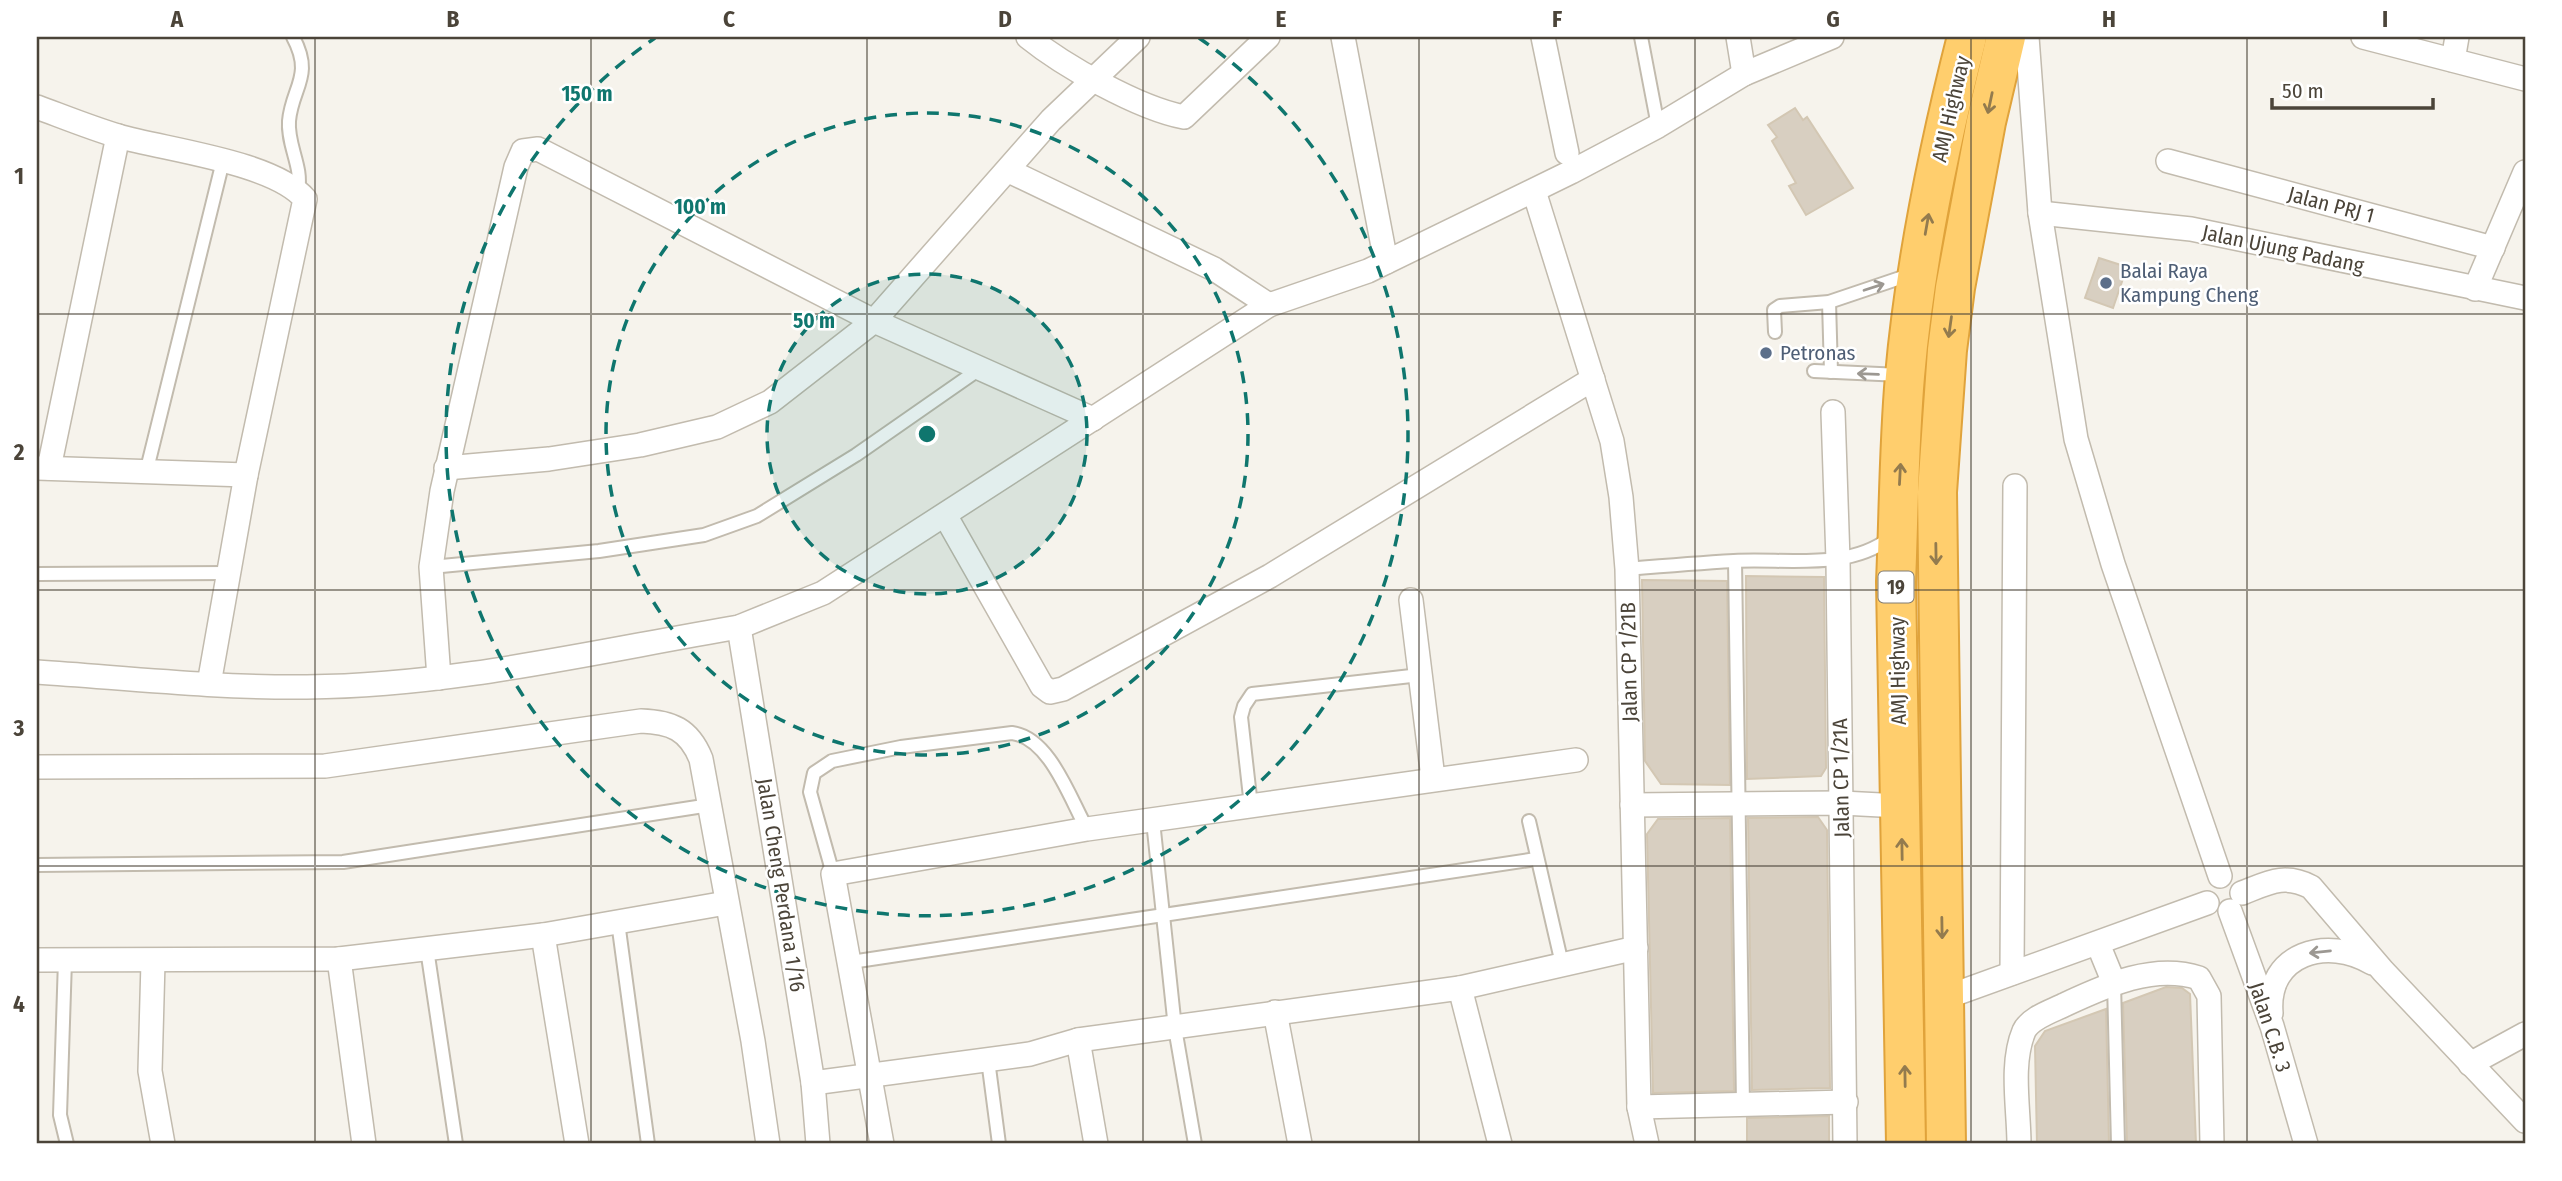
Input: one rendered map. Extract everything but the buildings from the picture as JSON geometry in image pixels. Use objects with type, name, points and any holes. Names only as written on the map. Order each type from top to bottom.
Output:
[{"type":"highway","name":"AMJ Highway","points":[[1906,1144],[1896,582],[1905,375],[1935,182],[1967,37]]},
{"type":"highway","name":"AMJ Highway","points":[[1947,1144],[1936,531],[1942,416],[1947,350],[1966,220],[2006,37]]},
{"type":"street","points":[[1028,37],[1094,79],[1164,113],[1184,117],[1268,37]]},
{"type":"street","points":[[446,468],[550,459],[640,445],[717,427],[770,402],[874,321],[1009,171],[1051,120],[1138,37]]},
{"type":"street","points":[[1343,37],[1386,262]]},
{"type":"street","points":[[1543,37],[1567,153]]},
{"type":"street","points":[[1738,37],[1744,74]]},
{"type":"street","points":[[37,672],[209,684],[309,687],[439,678],[739,627],[823,593],[1269,305],[1386,262],[1534,191],[1658,126],[1744,74],[1832,37]]},
{"type":"street","points":[[2027,37],[2040,213],[2076,439],[2113,564],[2220,876]]},
{"type":"street","points":[[2363,37],[2525,79]]},
{"type":"street","points":[[2452,60],[2457,37]]},
{"type":"street","points":[[37,107],[118,136],[223,161],[287,183],[298,190],[304,199],[246,475],[209,684]]},
{"type":"street","points":[[118,136],[43,468],[246,475]]},
{"type":"street","points":[[439,678],[431,567],[446,468],[516,167],[523,151],[538,149],[874,321],[978,370],[1093,419]]},
{"type":"street","name":"Jalan PRJ 1","points":[[2168,161],[2493,248]]},
{"type":"street","points":[[1009,171],[1214,269],[1269,305]]},
{"type":"street","points":[[2475,289],[2525,172]]},
{"type":"street","name":"Jalan CP 1/21B","points":[[1534,191],[1612,441],[1621,497],[1627,569],[1639,1107],[1647,1144]]},
{"type":"street","name":"Jalan Ujung Padang","points":[[2040,213],[2191,229],[2525,298]]},
{"type":"street","points":[[944,515],[1042,686],[1050,692],[1063,689],[1270,576],[1593,379]]},
{"type":"street","name":"Jalan CP 1/21A","points":[[1832,412],[1838,560],[1845,1144]]},
{"type":"street","points":[[2012,973],[2015,486]]},
{"type":"street","points":[[1411,600],[1433,778]]},
{"type":"street","name":"Jalan Cheng Perdana 1/16","points":[[739,627],[814,1083],[818,1144]]},
{"type":"street","points":[[37,767],[325,766],[641,721],[661,722],[681,728],[694,742],[710,805],[753,1041],[768,1144]]},
{"type":"street","points":[[882,1144],[834,874],[1087,829],[1433,778],[1576,760]]},
{"type":"street","points":[[1632,805],[1842,803],[1900,806]]},
{"type":"street","points":[[2236,902],[2232,878],[2220,876],[2207,886],[2207,903],[2215,910],[2236,902],[2281,877],[2298,880],[2311,887],[2384,971],[2525,1121]]},
{"type":"street","points":[[37,960],[153,962],[339,959],[543,935],[726,902]]},
{"type":"street","name":"Jalan C.B. 3","points":[[2236,902],[2306,1144]]},
{"type":"street","points":[[1944,998],[2207,903]]},
{"type":"street","points":[[543,935],[577,1144]]},
{"type":"street","points":[[2098,944],[2114,982]]},
{"type":"street","points":[[814,1083],[1030,1054],[1078,1040],[1460,988],[1636,948]]},
{"type":"street","points":[[2272,1026],[2270,999],[2273,984],[2286,966],[2302,954],[2324,950],[2346,951],[2384,971]]},
{"type":"street","points":[[339,959],[364,1144]]},
{"type":"street","points":[[153,962],[150,1071],[163,1144]]},
{"type":"street","points":[[2019,1144],[2017,1052],[2025,1028],[2043,1015],[2114,982],[2182,972],[2199,978],[2209,996],[2212,1144]]},
{"type":"street","points":[[1460,988],[1500,1144]]},
{"type":"street","points":[[1275,1012],[1300,1144]]},
{"type":"street","points":[[2470,1065],[2525,1034]]},
{"type":"street","points":[[1078,1040],[1096,1144]]},
{"type":"street","points":[[1639,1107],[1846,1102]]},
{"type":"lane","points":[[293,37],[303,61],[298,94],[289,120],[292,150],[301,177],[298,190]]},
{"type":"lane","points":[[1641,37],[1658,126]]},
{"type":"lane","points":[[146,473],[223,161]]},
{"type":"lane","points":[[1775,332],[1774,310],[1780,306],[1829,302],[1919,272]]},
{"type":"lane","points":[[1829,302],[1831,372]]},
{"type":"lane","points":[[431,567],[599,551],[704,535],[757,516],[856,455],[978,370]]},
{"type":"lane","points":[[1814,371],[1905,375]]},
{"type":"lane","points":[[1627,569],[1735,561],[1838,560],[1861,555],[1898,532]]},
{"type":"lane","points":[[1735,561],[1741,805],[1743,1105]]},
{"type":"lane","points":[[37,574],[229,573]]},
{"type":"lane","points":[[1251,806],[1241,717],[1252,694],[1420,674]]},
{"type":"lane","points":[[834,874],[810,792],[814,773],[832,761],[901,747],[1012,733],[1025,735],[1046,756],[1087,829]]},
{"type":"lane","points":[[37,865],[343,862],[710,805]]},
{"type":"lane","points":[[1153,821],[1175,1028],[1195,1144]]},
{"type":"lane","points":[[1529,821],[1562,964]]},
{"type":"lane","points":[[851,962],[1536,859]]},
{"type":"lane","points":[[618,922],[648,1144]]},
{"type":"lane","points":[[427,949],[456,1144]]},
{"type":"lane","points":[[65,960],[60,1115],[67,1144]]},
{"type":"lane","points":[[2114,982],[2118,1144]]},
{"type":"lane","points":[[988,1060],[999,1144]]},
{"type":"place","name":"Balai Raya Kampung Cheng","points":[[2106,283]]},
{"type":"place","name":"Petronas","points":[[1766,353]]}]
